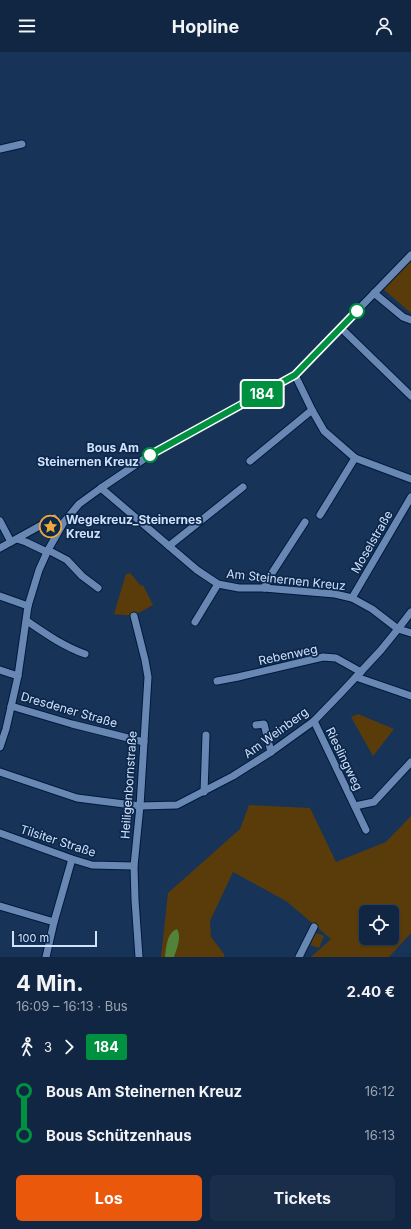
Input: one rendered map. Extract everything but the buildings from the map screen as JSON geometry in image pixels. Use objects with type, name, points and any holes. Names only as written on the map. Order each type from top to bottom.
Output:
[{"type":"street","points":[[0,149],[22,144]]},
{"type":"street","points":[[0,747],[18,676],[28,606],[39,570],[47,551],[64,522],[79,504],[150,455],[295,375],[411,255]]},
{"type":"street","points":[[374,293],[403,318],[411,320]]},
{"type":"street","points":[[342,328],[411,396]]},
{"type":"street","points":[[295,375],[324,431],[355,458],[411,479]]},
{"type":"street","points":[[250,461],[312,410]]},
{"type":"street","points":[[320,515],[355,458]]},
{"type":"street","points":[[169,546],[243,487]]},
{"type":"street","name":"Am Steinernen Kreuz","points":[[101,488],[197,570],[218,584],[239,588],[264,588],[335,594],[352,598],[372,609],[398,629]]},
{"type":"street","name":"Moselstraße","points":[[352,598],[411,497]]},
{"type":"street","points":[[0,548],[54,518]]},
{"type":"street","points":[[0,521],[14,540],[26,542],[67,560],[82,576],[98,588]]},
{"type":"street","points":[[264,588],[305,522]]},
{"type":"street","points":[[195,622],[218,584]]},
{"type":"street","points":[[0,596],[28,606]]},
{"type":"street","name":"Am Weinberg","points":[[0,772],[77,798],[140,806],[177,805],[233,776],[271,752],[314,721],[358,674],[411,612]]},
{"type":"street","name":"Heiligenbornstraße","points":[[134,616],[148,677],[140,806],[134,866],[139,957]]},
{"type":"street","points":[[27,621],[54,640],[71,649],[85,654]]},
{"type":"street","points":[[398,629],[411,633]]},
{"type":"street","name":"Rebenweg","points":[[217,681],[323,657],[336,658],[358,674],[411,696]]},
{"type":"street","points":[[0,670],[18,676]]},
{"type":"street","name":"Dresdener Straße","points":[[11,706],[72,724],[144,742]]},
{"type":"street","name":"Rieslingweg","points":[[314,721],[366,830]]},
{"type":"street","points":[[256,725],[264,724],[271,752]]},
{"type":"street","points":[[204,792],[206,735]]},
{"type":"street","name":"Rieslingweg","points":[[355,806],[374,802],[411,762]]},
{"type":"street","name":"Tilsiter Straße","points":[[0,833],[72,859],[92,864],[134,866]]},
{"type":"street","points":[[46,957],[54,922],[72,859]]},
{"type":"street","points":[[0,906],[54,922]]},
{"type":"street","points":[[299,957],[314,927]]},
{"type":"shaded area","points":[[411,260],[411,313],[383,289]]},
{"type":"shaded area","points":[[130,573],[141,586],[143,585],[153,605],[135,614],[114,614],[126,574]]},
{"type":"shaded area","points":[[358,714],[394,729],[373,756],[351,717]]},
{"type":"shaded area","points":[[249,805],[310,808],[336,862],[386,842],[411,816],[411,933],[389,957],[311,957],[331,939],[286,901],[233,872],[210,921],[211,937],[224,954],[224,957],[161,957],[168,893],[240,829]]},
{"type":"shaded area","points":[[177,929],[179,939],[174,957],[165,957],[169,937],[171,933]]},
{"type":"shaded area","points":[[314,932],[324,936],[319,948],[308,944]]},
{"type":"bus line","name":"184","points":[[150,455],[295,375],[357,311]]},
{"type":"place","name":"Bous Am Steinernen Kreuz","points":[[150,455]]},
{"type":"place","name":"Wegekreuz_Steinernes Kreuz","points":[[51,527]]}]
